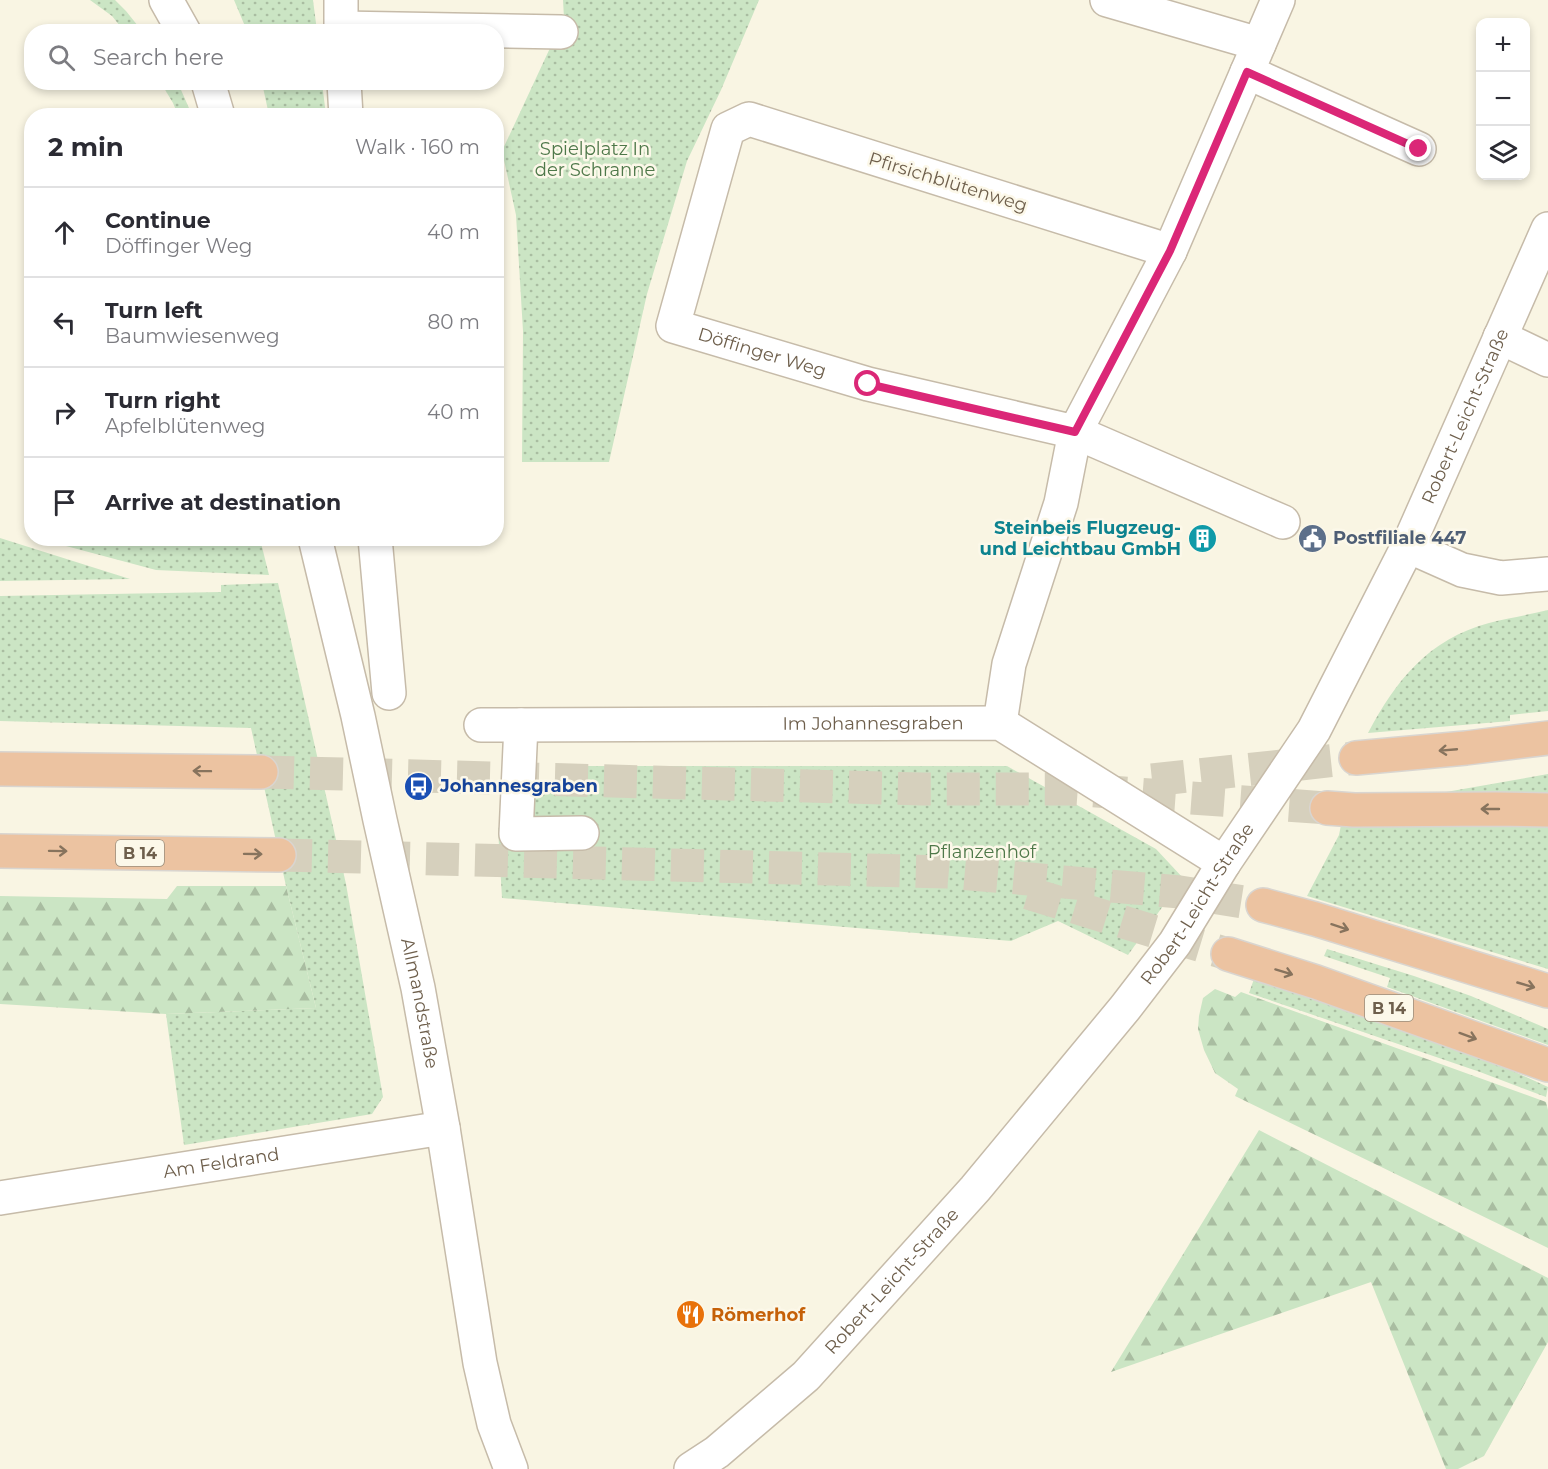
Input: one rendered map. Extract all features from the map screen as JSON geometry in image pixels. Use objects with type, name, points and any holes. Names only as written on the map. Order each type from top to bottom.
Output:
[{"type":"highway","points":[[1356,758],[1548,738]]},
{"type":"highway","points":[[0,769],[261,772]]},
{"type":"highway","points":[[1327,808],[1548,810]]},
{"type":"highway","name":"B 14","points":[[0,850],[279,855]]},
{"type":"highway","points":[[1263,905],[1548,991]]},
{"type":"highway","name":"B 14","points":[[1228,954],[1316,982],[1548,1065]]},
{"type":"street","points":[[166,0],[180,24]]},
{"type":"street","points":[[1107,0],[1253,58],[1419,149]]},
{"type":"street","points":[[1224,863],[1000,723],[1009,664],[1061,503],[1075,432],[1170,251],[1278,0]]},
{"type":"street","points":[[341,20],[414,24]]},
{"type":"street","points":[[504,29],[561,32]]},
{"type":"street","points":[[210,90],[216,108]]},
{"type":"street","points":[[344,90],[346,108]]},
{"type":"street","name":"Pfirsichblütenweg","points":[[728,129],[749,120],[1170,251]]},
{"type":"street","name":"Döffinger Weg","points":[[728,129],[674,326],[868,384],[1075,432],[1283,522]]},
{"type":"street","name":"Robert-Leicht-Straße","points":[[691,1469],[717,1452],[806,1376],[975,1189],[1125,1008],[1175,943],[1224,863],[1314,730],[1408,546],[1500,337],[1545,242]]},
{"type":"street","points":[[1500,337],[1548,360]]},
{"type":"street","name":"Allmandstraße","points":[[317,546],[358,716],[418,988],[443,1128],[480,1363],[494,1424],[511,1469]]},
{"type":"street","points":[[376,546],[389,693]]},
{"type":"street","points":[[1408,546],[1462,570],[1491,576],[1501,578],[1548,574]]},
{"type":"street","name":"Im Johannesgraben","points":[[481,724],[1000,723]]},
{"type":"street","points":[[521,725],[516,834],[582,833]]},
{"type":"street","name":"Am Feldrand","points":[[0,1198],[443,1128]]},
{"type":"green space","points":[[90,0],[115,0],[136,24],[118,24],[112,16]]},
{"type":"green space","points":[[234,0],[313,0],[316,24],[244,24]]},
{"type":"green space","name":"Spielplatz In der Schranne","points":[[563,0],[759,0],[721,90],[687,161],[647,294],[609,462],[522,462],[523,331],[516,215],[504,160],[504,147],[564,18]]},
{"type":"green space","points":[[165,90],[181,90],[189,108],[175,108]]},
{"type":"green space","points":[[264,90],[323,90],[325,108],[267,108]]},
{"type":"green space","points":[[0,538],[130,579],[0,581]]},
{"type":"green space","points":[[66,546],[262,546],[269,575],[156,570]]},
{"type":"green space","points":[[278,583],[346,884],[383,1097],[372,1114],[184,1145],[166,1014],[316,1008],[251,728],[0,721],[0,596],[221,592],[221,585]]},
{"type":"green space","points":[[1548,610],[1548,711],[1510,715],[1510,721],[1368,733],[1403,679],[1416,664],[1449,639],[1489,623]]},
{"type":"green space","name":"Pflanzenhof","points":[[572,766],[1007,766],[1156,849],[1183,878],[1128,955],[1058,921],[1011,941],[502,898],[498,828]]},
{"type":"green space","points":[[1548,774],[1548,797],[1447,796],[1446,792]]},
{"type":"green space","points":[[1342,820],[1548,822],[1548,969],[1307,896],[1339,835]]},
{"type":"green space","points":[[177,886],[286,886],[316,1008],[166,1014],[0,1004],[0,896],[167,899]]},
{"type":"green space","points":[[1327,949],[1471,996],[1548,1029],[1548,1045],[1387,987],[1390,978],[1324,956]]},
{"type":"green space","points":[[1254,979],[1332,1003],[1491,1061],[1548,1087],[1546,1097],[1249,993]]},
{"type":"green space","points":[[1215,989],[1235,997],[1241,992],[1546,1102],[1548,1110],[1548,1248],[1235,1096],[1238,1089],[1215,1073],[1204,1050],[1198,1029],[1203,998]]},
{"type":"green space","points":[[1259,1130],[1548,1278],[1548,1342],[1484,1456],[1458,1469],[1446,1469],[1371,1282],[1111,1372]]},
{"type":"tunnel","points":[[1152,780],[1356,758]]},
{"type":"tunnel","points":[[261,772],[922,789],[1070,789],[1327,808]]},
{"type":"tunnel","points":[[279,855],[948,872],[1180,892],[1263,905]]},
{"type":"tunnel","points":[[1028,893],[1228,954]]},
{"type":"place","name":"Steinbeis Flugzeug- und Leichtbau GmbH","points":[[1202,538]]},
{"type":"place","name":"Postfiliale 447","points":[[1312,538]]},
{"type":"place","name":"Johannesgraben","points":[[419,786]]},
{"type":"place","name":"Römerhof","points":[[690,1315]]},
{"type":"route","points":[[868,384],[1075,432],[1170,251],[1247,72],[1419,149]]}]
